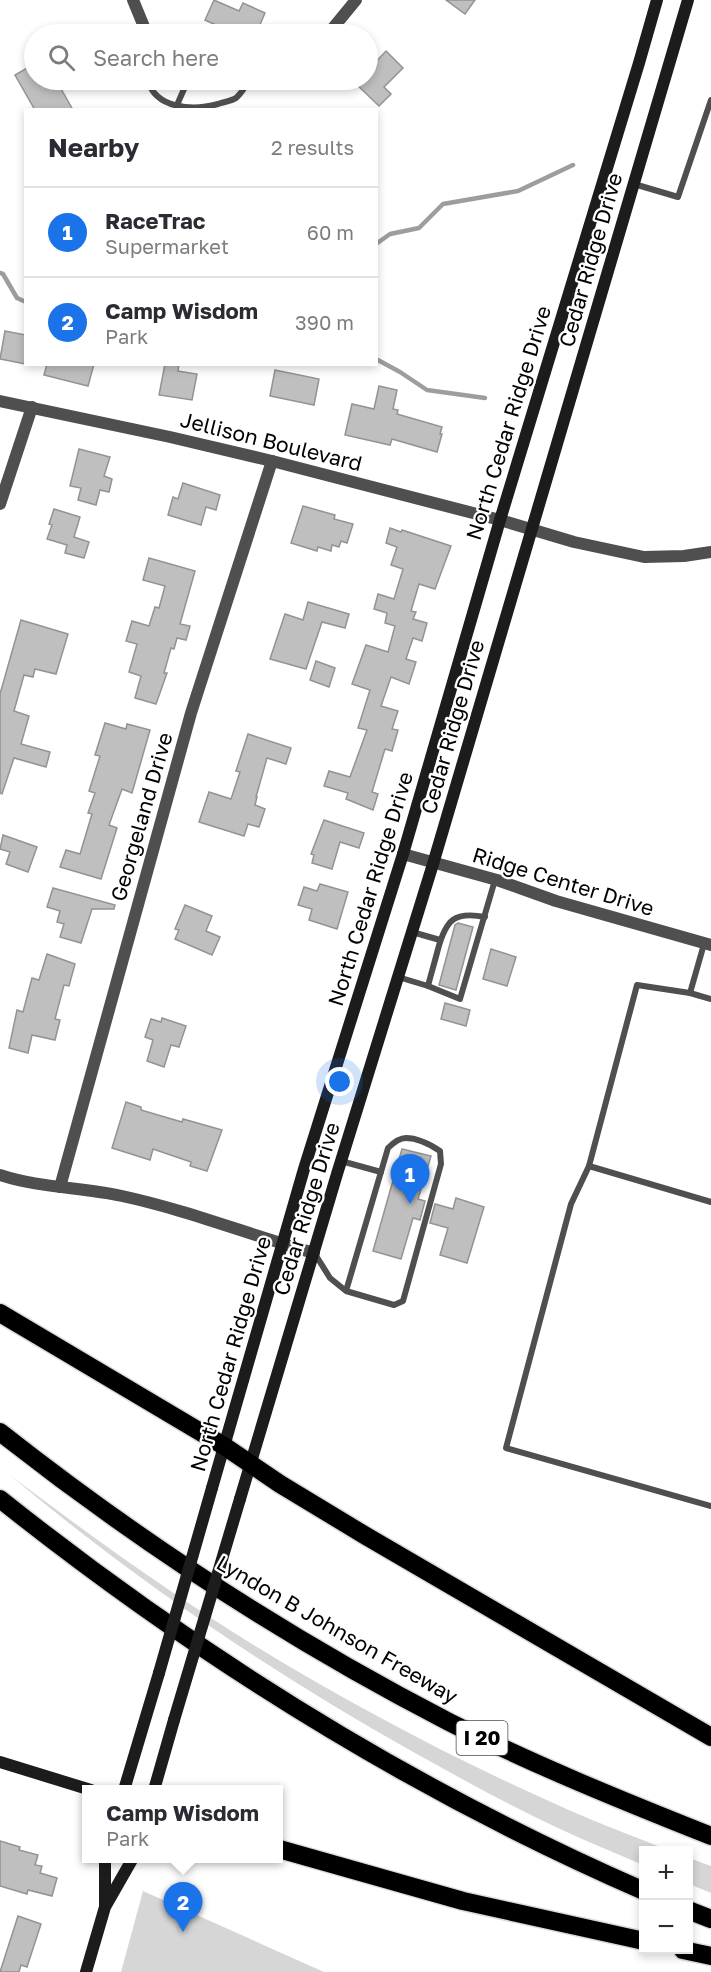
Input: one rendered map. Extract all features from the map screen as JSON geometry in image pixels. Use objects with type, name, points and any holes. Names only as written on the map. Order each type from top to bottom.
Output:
[{"type":"highway","points":[[0,1313],[224,1446],[280,1484],[366,1536],[711,1737]]},
{"type":"highway","name":"Lyndon B Johnson Freeway","points":[[0,1432],[110,1516],[173,1560],[264,1618],[354,1671],[450,1722],[525,1758],[711,1836]]},
{"type":"highway","points":[[0,1499],[147,1611],[237,1672],[345,1739],[521,1834],[639,1889]]},
{"type":"highway","points":[[283,1851],[463,1901],[639,1940]]},
{"type":"highway","points":[[693,1912],[711,1919]]},
{"type":"highway","points":[[693,1952],[711,1956]]},
{"type":"main road","name":"North Cedar Ridge Drive","points":[[126,1785],[304,1169],[403,854],[500,520],[657,0]]},
{"type":"main road","name":"Cedar Ridge Drive","points":[[250,1462],[433,864],[690,2]]},
{"type":"main road","points":[[155,1785],[250,1462]]},
{"type":"main road","points":[[0,1762],[82,1787]]},
{"type":"main road","points":[[105,1863],[105,1907]]},
{"type":"main road","points":[[86,1972],[105,1907],[130,1863]]},
{"type":"street","points":[[132,0],[141,24]]},
{"type":"street","points":[[336,24],[356,0]]},
{"type":"street","name":"Jellison Boulevard","points":[[0,401],[272,461],[500,520],[574,542],[644,557],[684,556],[711,552]]},
{"type":"street","points":[[0,504],[32,407]]},
{"type":"street","name":"Georgeland Drive","points":[[60,1187],[191,713],[272,461]]},
{"type":"street","name":"Ridge Center Drive","points":[[403,854],[707,945]]},
{"type":"street","points":[[0,1175],[19,1181],[121,1196],[183,1211],[314,1253]]},
{"type":"lane","points":[[151,90],[170,104],[189,108],[205,107],[235,99],[242,90]]},
{"type":"lane","points":[[177,105],[184,90]]},
{"type":"lane","points":[[634,184],[678,197],[711,100]]},
{"type":"lane","points":[[398,977],[460,999],[495,880]]},
{"type":"lane","points":[[428,986],[446,924],[456,917],[469,914],[485,917]]},
{"type":"lane","points":[[412,932],[440,940]]},
{"type":"lane","points":[[690,993],[707,945]]},
{"type":"lane","points":[[711,999],[690,993],[637,985],[590,1166],[572,1204],[506,1448],[711,1506]]},
{"type":"lane","points":[[314,1253],[330,1278],[346,1292],[394,1305],[403,1302],[441,1164],[440,1151],[432,1146],[405,1138],[395,1141],[388,1148],[346,1292]]},
{"type":"lane","points":[[341,1161],[381,1172]]},
{"type":"lane","points":[[590,1166],[711,1202]]},
{"type":"shaded area","points":[[11,1476],[194,1607],[333,1692],[411,1734],[531,1793],[658,1846],[639,1846],[639,1863],[542,1820],[415,1753],[309,1691],[206,1624],[58,1515]]},
{"type":"shaded area","points":[[693,1859],[711,1866],[711,1893],[693,1886]]},
{"type":"shaded area","points":[[143,1891],[324,1972],[121,1972]]},
{"type":"building","points":[[214,0],[239,11],[243,3],[265,13],[260,24],[214,24],[205,20]]},
{"type":"building","points":[[446,0],[475,0],[465,14]]},
{"type":"building","points":[[386,51],[403,68],[384,87],[391,94],[379,106],[362,90],[378,90],[378,59]]},
{"type":"building","points":[[24,70],[24,90],[62,90],[72,108],[34,108],[15,75]]},
{"type":"building","points":[[5,331],[24,335],[24,364],[0,359]]},
{"type":"building","points":[[46,366],[93,366],[88,386],[44,375]]},
{"type":"building","points":[[165,366],[179,366],[178,371],[197,374],[192,400],[159,395]]},
{"type":"building","points":[[275,370],[319,379],[314,405],[270,396]]},
{"type":"building","points":[[379,386],[397,390],[393,409],[398,410],[397,414],[442,427],[437,452],[392,439],[390,445],[345,435],[352,404],[374,409]]},
{"type":"building","points":[[79,449],[110,457],[104,476],[112,479],[109,492],[100,490],[96,505],[78,500],[81,488],[70,486]]},
{"type":"building","points":[[183,483],[220,495],[216,510],[206,507],[201,525],[168,515],[173,497],[178,499]]},
{"type":"building","points":[[303,506],[335,515],[334,519],[353,524],[347,543],[341,541],[339,547],[332,545],[331,551],[318,547],[317,551],[291,543]]},
{"type":"building","points":[[54,509],[80,517],[74,537],[89,542],[84,558],[65,553],[67,545],[47,539]]},
{"type":"building","points":[[390,528],[451,546],[435,589],[419,584],[411,611],[416,612],[413,619],[427,623],[422,641],[413,638],[406,659],[416,662],[409,684],[391,677],[381,706],[398,711],[392,729],[398,730],[392,751],[385,749],[372,792],[378,794],[373,810],[346,799],[348,793],[324,786],[329,771],[350,777],[367,730],[358,728],[370,690],[352,684],[366,645],[388,652],[395,626],[385,623],[387,613],[374,609],[378,594],[394,599],[403,569],[391,565],[397,547],[386,543]]},
{"type":"building","points":[[149,558],[195,571],[180,624],[190,626],[186,640],[177,638],[174,649],[171,648],[164,673],[167,673],[156,704],[135,698],[141,676],[129,672],[137,644],[126,641],[132,621],[149,626],[155,607],[159,608],[165,586],[143,580]]},
{"type":"building","points":[[308,602],[349,614],[345,628],[322,622],[306,669],[270,659],[285,614],[303,620]]},
{"type":"building","points":[[21,620],[68,634],[56,674],[35,669],[33,677],[24,675],[14,711],[29,716],[21,744],[50,752],[46,767],[14,758],[2,794],[0,793],[0,694]]},
{"type":"building","points":[[316,661],[335,668],[329,687],[310,680]]},
{"type":"building","points":[[105,723],[126,729],[127,724],[150,730],[132,793],[122,789],[109,825],[117,828],[101,879],[60,867],[66,850],[80,854],[92,814],[88,813],[95,793],[89,791],[100,756],[95,755]]},
{"type":"building","points":[[248,734],[291,748],[286,764],[267,758],[255,805],[265,809],[259,827],[248,824],[244,836],[199,822],[209,792],[231,799],[240,772],[236,771]]},
{"type":"building","points":[[324,820],[364,833],[359,848],[340,842],[332,869],[312,863],[314,855],[311,854]]},
{"type":"building","points":[[3,835],[37,847],[28,872],[6,864],[10,852],[0,849]]},
{"type":"building","points":[[320,884],[348,892],[337,929],[309,920],[312,909],[298,905],[304,887],[317,891]]},
{"type":"building","points":[[53,888],[115,905],[114,909],[92,909],[81,943],[60,937],[64,924],[57,922],[60,911],[47,907]]},
{"type":"building","points":[[185,905],[212,916],[206,931],[220,937],[212,955],[175,939],[179,930],[175,929]]},
{"type":"building","points":[[458,923],[473,927],[456,990],[439,985],[455,925]]},
{"type":"building","points":[[491,949],[516,957],[507,986],[483,979]]},
{"type":"building","points":[[47,954],[75,964],[69,986],[64,985],[55,1019],[60,1020],[55,1040],[32,1035],[28,1053],[9,1048],[17,1010],[23,1012],[32,978],[39,980]]},
{"type":"building","points":[[445,1003],[470,1010],[466,1026],[441,1019]]},
{"type":"building","points":[[162,1018],[186,1026],[179,1047],[171,1045],[164,1067],[147,1061],[153,1040],[145,1037],[151,1019],[161,1022]]},
{"type":"building","points":[[126,1102],[141,1107],[141,1110],[182,1122],[183,1119],[222,1130],[207,1171],[190,1166],[191,1162],[153,1149],[150,1160],[112,1148]]},
{"type":"building","points":[[402,1149],[431,1156],[418,1199],[425,1201],[420,1220],[413,1218],[401,1259],[373,1251]]},
{"type":"building","points":[[456,1198],[484,1207],[467,1263],[440,1255],[448,1228],[430,1223],[435,1204],[453,1209]]},
{"type":"building","points":[[0,1841],[20,1847],[19,1850],[38,1855],[35,1865],[42,1866],[40,1873],[57,1878],[52,1896],[28,1890],[27,1894],[0,1886]]},
{"type":"building","points":[[18,1916],[41,1924],[27,1967],[21,1965],[19,1972],[0,1972]]},
{"type":"waterway","points":[[378,243],[390,234],[419,228],[443,204],[518,191],[573,165]]},
{"type":"waterway","points":[[0,273],[3,274],[17,298],[24,301]]},
{"type":"waterway","points":[[378,360],[427,390],[485,398]]},
{"type":"place","name":"RaceTrac","points":[[410,1204]]},
{"type":"place","name":"Camp Wisdom","points":[[183,1932]]}]
